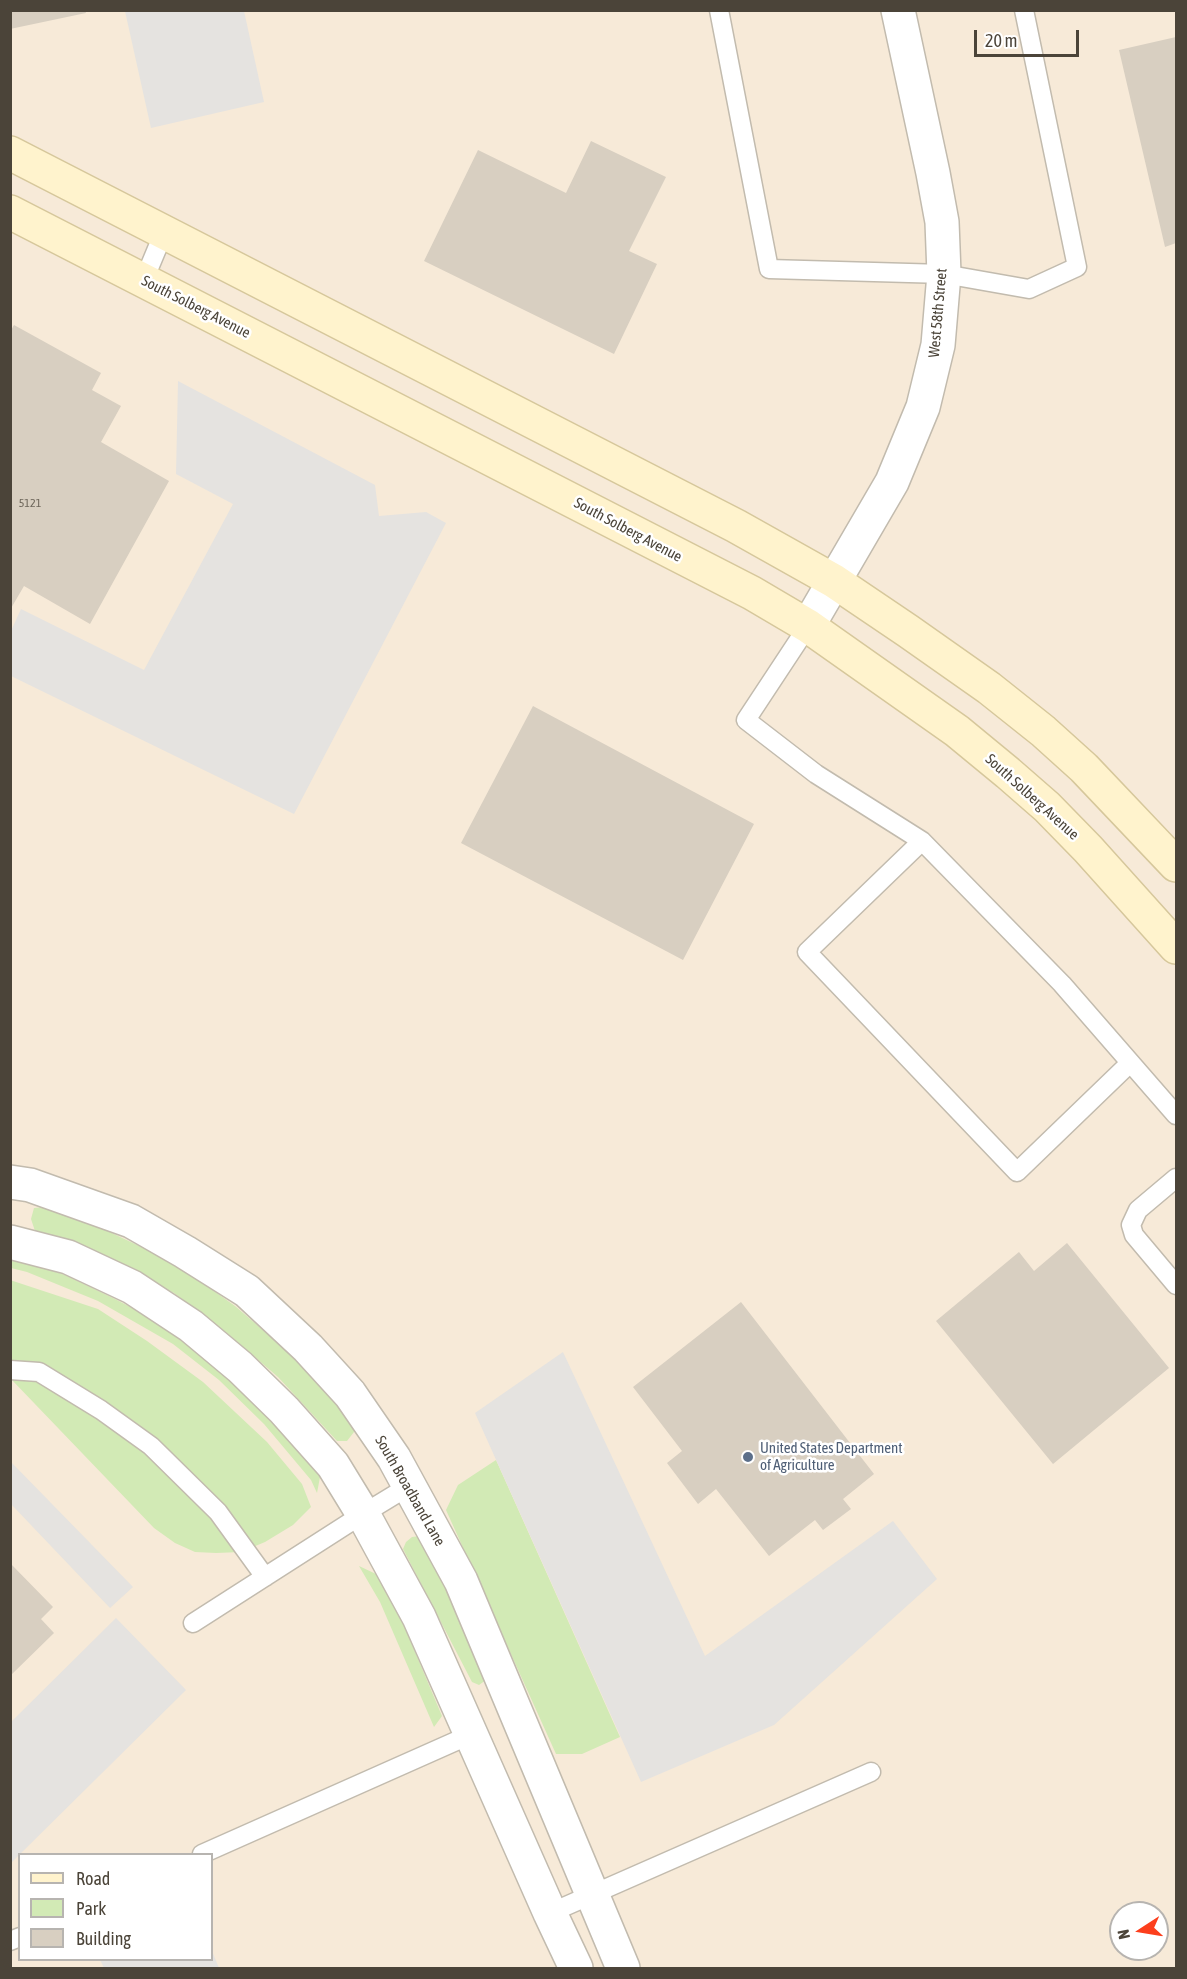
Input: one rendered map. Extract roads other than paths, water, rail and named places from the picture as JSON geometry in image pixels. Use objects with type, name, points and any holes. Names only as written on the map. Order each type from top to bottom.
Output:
[{"type":"street","name":"West 58th Street","points":[[808,626],[892,482],[923,407],[938,345],[944,274],[942,222],[898,10]]},
{"type":"street","points":[[10,153],[736,526],[834,581],[971,676],[1043,731],[1092,775],[1176,865]]},
{"type":"street","name":"South Solberg Avenue","points":[[10,212],[752,593],[808,626],[957,731],[1047,807],[1176,947]]},
{"type":"street","name":"South Broadband Lane","points":[[10,1182],[30,1185],[131,1221],[185,1252],[247,1292],[308,1348],[350,1394],[394,1458],[461,1581],[623,1968]]},
{"type":"street","points":[[10,1242],[79,1262],[132,1287],[191,1326],[240,1367],[284,1410],[333,1465],[363,1514],[419,1617],[576,1968]]},
{"type":"lane","points":[[719,10],[769,269],[944,274],[1029,289],[1077,267],[1024,10]]},
{"type":"lane","points":[[144,280],[164,232]]},
{"type":"lane","points":[[808,626],[746,720],[816,774],[922,841],[1062,984],[1176,1115]]},
{"type":"lane","points":[[922,841],[807,952],[1017,1172],[1130,1063]]},
{"type":"lane","points":[[1176,1178],[1138,1210],[1131,1225],[1134,1234],[1176,1286]]},
{"type":"lane","points":[[10,1370],[39,1372],[101,1410],[151,1446],[218,1512],[264,1577]]},
{"type":"lane","points":[[193,1623],[410,1486]]},
{"type":"lane","points":[[204,1853],[472,1734]]},
{"type":"lane","points":[[550,1914],[871,1772]]},
{"type":"place","name":"United States Department of Agriculture","points":[[748,1457]]}]
